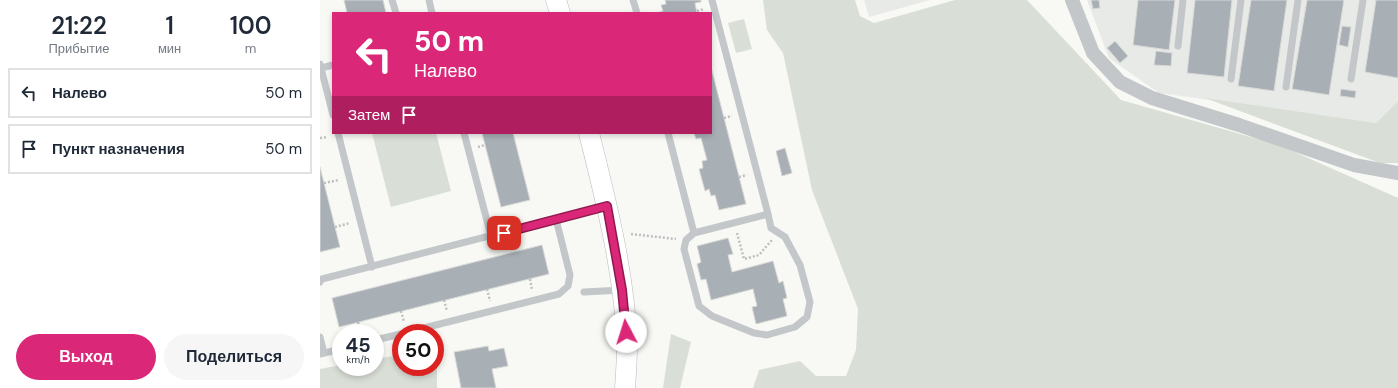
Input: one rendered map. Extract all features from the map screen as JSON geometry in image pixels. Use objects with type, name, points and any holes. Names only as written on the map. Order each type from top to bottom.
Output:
[{"type":"main road","points":[[556,0],[560,12]]},
{"type":"main road","points":[[589,134],[607,206],[622,290],[627,346],[625,388]]},
{"type":"street","points":[[1072,0],[1093,52],[1120,82],[1152,98],[1238,125],[1354,165],[1398,173]]},
{"type":"lane","points":[[392,0],[396,12]]},
{"type":"lane","points":[[429,0],[432,12]]},
{"type":"lane","points":[[633,0],[637,12]]},
{"type":"lane","points":[[712,0],[768,214],[771,228],[785,237],[800,265],[810,302],[808,317],[795,327],[767,335],[754,333],[712,316],[699,306],[684,249],[686,240],[694,233],[768,214]]},
{"type":"lane","points":[[1178,46],[1183,0]]},
{"type":"lane","points":[[1231,79],[1241,0]]},
{"type":"lane","points":[[1286,87],[1298,0]]},
{"type":"lane","points":[[1352,79],[1363,0]]},
{"type":"lane","points":[[332,65],[320,66],[332,111]]},
{"type":"lane","points":[[338,134],[372,267]]},
{"type":"lane","points":[[464,134],[491,236]]},
{"type":"lane","points":[[668,134],[694,233]]},
{"type":"lane","points":[[320,282],[322,279],[607,206]]},
{"type":"lane","points":[[438,324],[559,294],[568,286],[570,275],[556,219]]},
{"type":"lane","points":[[584,292],[622,290]]},
{"type":"lane","points":[[320,337],[322,354],[332,351]]},
{"type":"path","points":[[324,183],[349,177]]},
{"type":"path","points":[[734,222],[744,259],[759,255],[771,241],[785,237]]},
{"type":"path","points":[[611,231],[686,240]]},
{"type":"shaded area","points":[[763,0],[855,0],[860,16],[874,23],[955,0],[1027,0],[1121,100],[1279,145],[1398,198],[1398,388],[753,388],[759,370],[800,361],[816,376],[846,376],[856,350],[858,309],[812,190],[783,53],[767,30]]},
{"type":"shaded area","points":[[864,0],[930,0],[869,17]]},
{"type":"shaded area","points":[[1087,0],[1398,0],[1398,101],[1376,123],[1159,93],[1109,58]]},
{"type":"shaded area","points":[[744,19],[752,49],[736,53],[728,23]]},
{"type":"shaded area","points":[[1205,98],[1376,123],[1398,101],[1398,163],[1380,163]]},
{"type":"shaded area","points":[[372,134],[436,134],[451,191],[391,207]]},
{"type":"shaded area","points":[[671,334],[691,342],[680,388],[663,388]]},
{"type":"shaded area","points":[[392,356],[392,376],[437,376],[437,388],[320,388],[320,369],[332,367],[332,376],[384,376],[384,358]]},
{"type":"building","points":[[344,0],[383,0],[386,12],[347,12]]},
{"type":"building","points":[[665,0],[701,0],[701,2],[695,3],[697,12],[659,12],[663,11],[661,5],[666,4]]},
{"type":"building","points":[[1091,0],[1099,0],[1100,8],[1093,9]]},
{"type":"building","points":[[1138,0],[1175,0],[1169,50],[1133,45]]},
{"type":"building","points":[[1195,0],[1232,0],[1224,77],[1187,73]]},
{"type":"building","points":[[1251,0],[1287,0],[1274,91],[1238,86]]},
{"type":"building","points":[[1307,0],[1344,0],[1329,95],[1292,89]]},
{"type":"building","points":[[1376,0],[1398,0],[1398,78],[1365,72]]},
{"type":"building","points":[[1342,26],[1351,27],[1348,47],[1339,45]]},
{"type":"building","points":[[1115,41],[1128,56],[1120,63],[1107,48]]},
{"type":"building","points":[[1156,51],[1172,53],[1171,66],[1154,65]]},
{"type":"building","points":[[712,71],[746,204],[719,210],[715,195],[711,196],[709,189],[705,191],[699,169],[703,168],[702,161],[707,160],[701,138],[696,139],[694,134],[712,134]]},
{"type":"building","points":[[1341,89],[1356,91],[1355,98],[1340,96]]},
{"type":"building","points":[[482,134],[513,134],[530,200],[501,207]]},
{"type":"building","points":[[785,148],[792,173],[782,176],[776,151]]},
{"type":"building","points":[[320,167],[340,247],[320,252]]},
{"type":"building","points":[[728,238],[733,254],[728,255],[732,272],[773,261],[779,283],[783,281],[787,298],[783,299],[787,316],[756,324],[752,307],[757,306],[753,289],[711,300],[706,279],[701,280],[697,264],[701,262],[697,246]]},
{"type":"building","points":[[542,245],[549,274],[351,324],[338,324],[332,298]]},
{"type":"building","points":[[488,346],[489,351],[504,348],[508,366],[492,369],[496,388],[461,388],[454,352]]},
{"type":"route","points":[[504,233],[607,206],[622,290],[626,332]]}]
